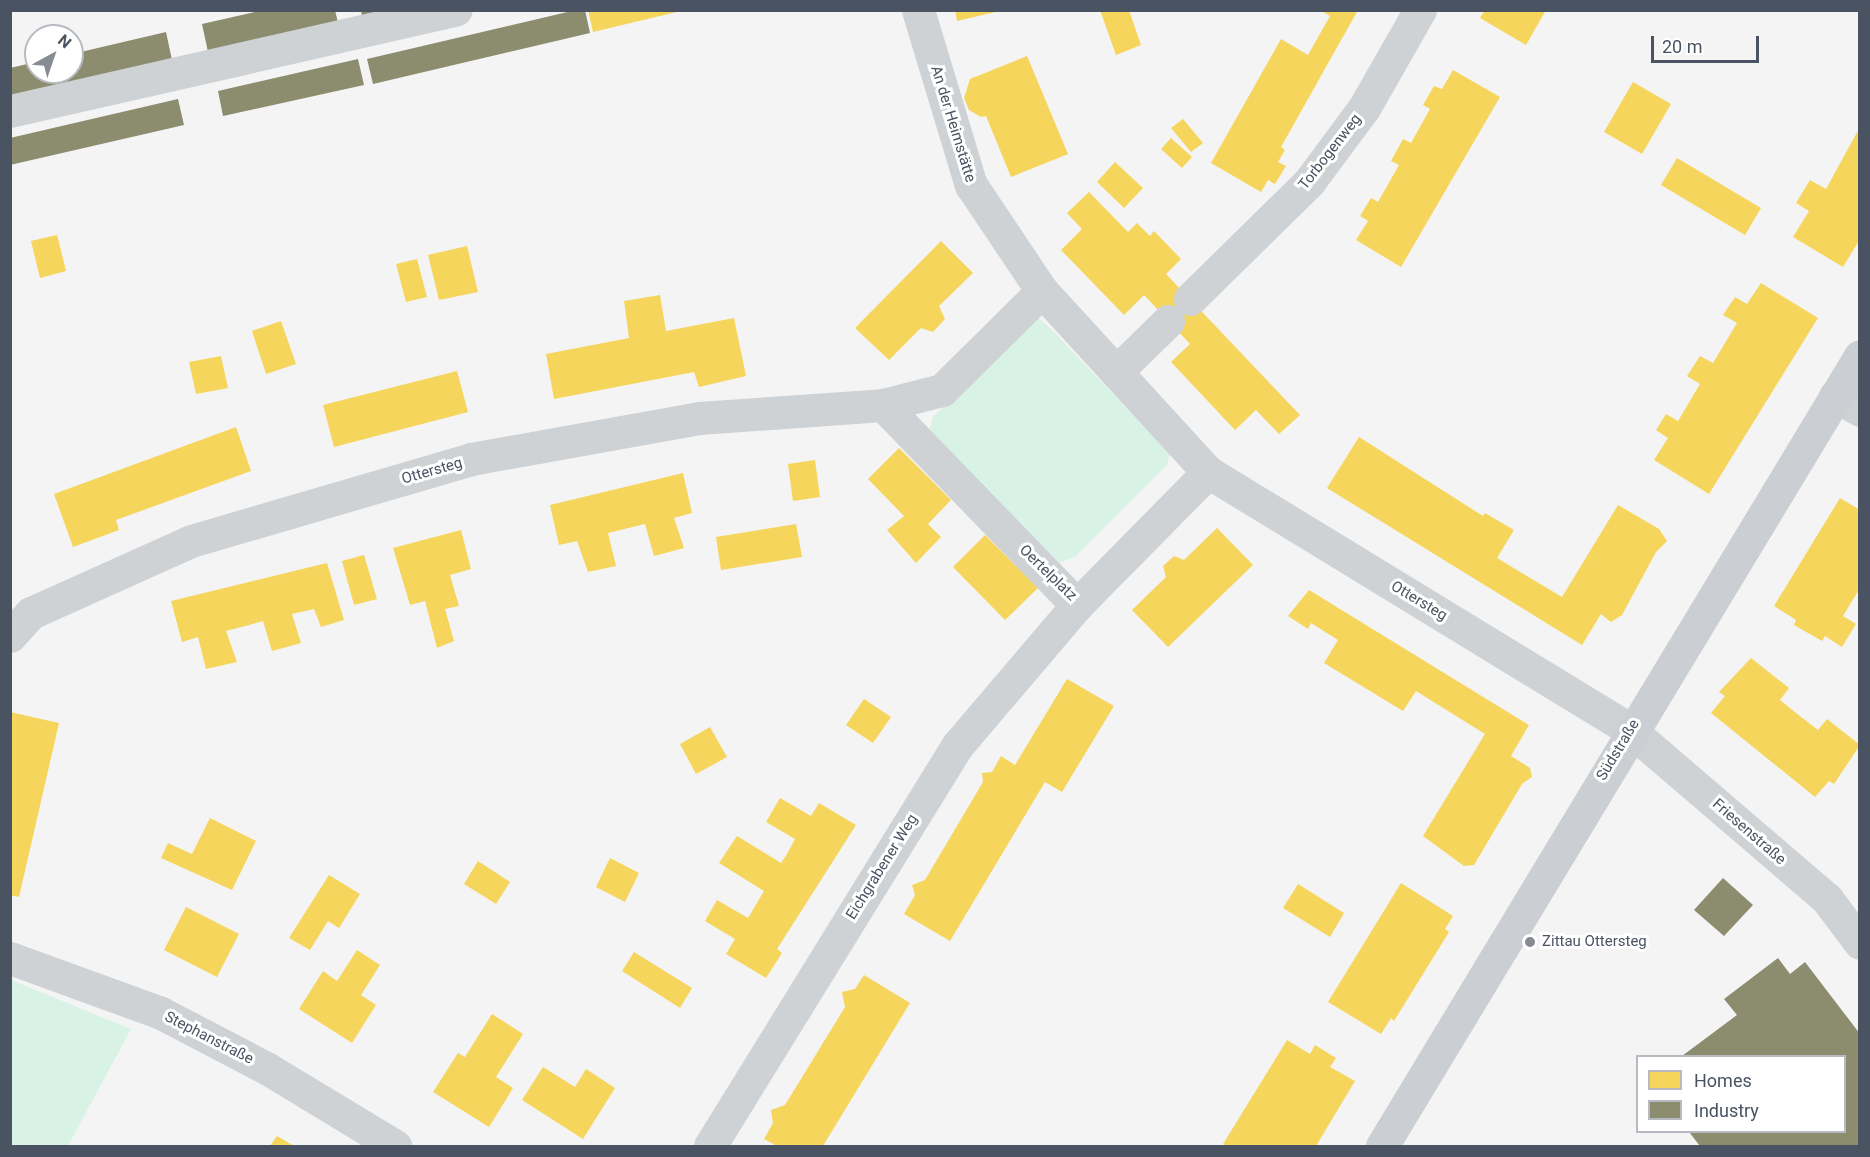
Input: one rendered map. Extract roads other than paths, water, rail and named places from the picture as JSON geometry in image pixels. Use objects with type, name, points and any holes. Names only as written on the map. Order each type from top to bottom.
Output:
[{"type":"main road","name":"Südstraße","points":[[1382,1146],[1630,730],[1847,403],[1860,356]]},
{"type":"street","points":[[10,111],[456,10]]},
{"type":"street","name":"An der Heimstätte","points":[[918,10],[970,185],[1042,291]]},
{"type":"street","name":"Torbogenweg","points":[[1116,372],[1309,182],[1364,108],[1420,10]]},
{"type":"street","points":[[884,405],[942,390],[1042,291],[1208,472]]},
{"type":"street","name":"Oertelplatz","points":[[884,405],[1077,604],[1208,472]]},
{"type":"street","name":"Ottersteg","points":[[10,636],[31,613],[191,541],[471,459],[699,418],[884,405]]},
{"type":"street","name":"Ottersteg","points":[[1208,472],[1630,730]]},
{"type":"street","name":"Eichgrabener Weg","points":[[710,1146],[957,746],[1077,604]]},
{"type":"street","name":"Friesenstraße","points":[[1630,730],[1827,899],[1860,943]]},
{"type":"street","name":"Stephanstraße","points":[[10,958],[160,1013],[268,1069],[395,1146]]},
{"type":"place","name":"Zittau Ottersteg","points":[[1530,942]]}]
